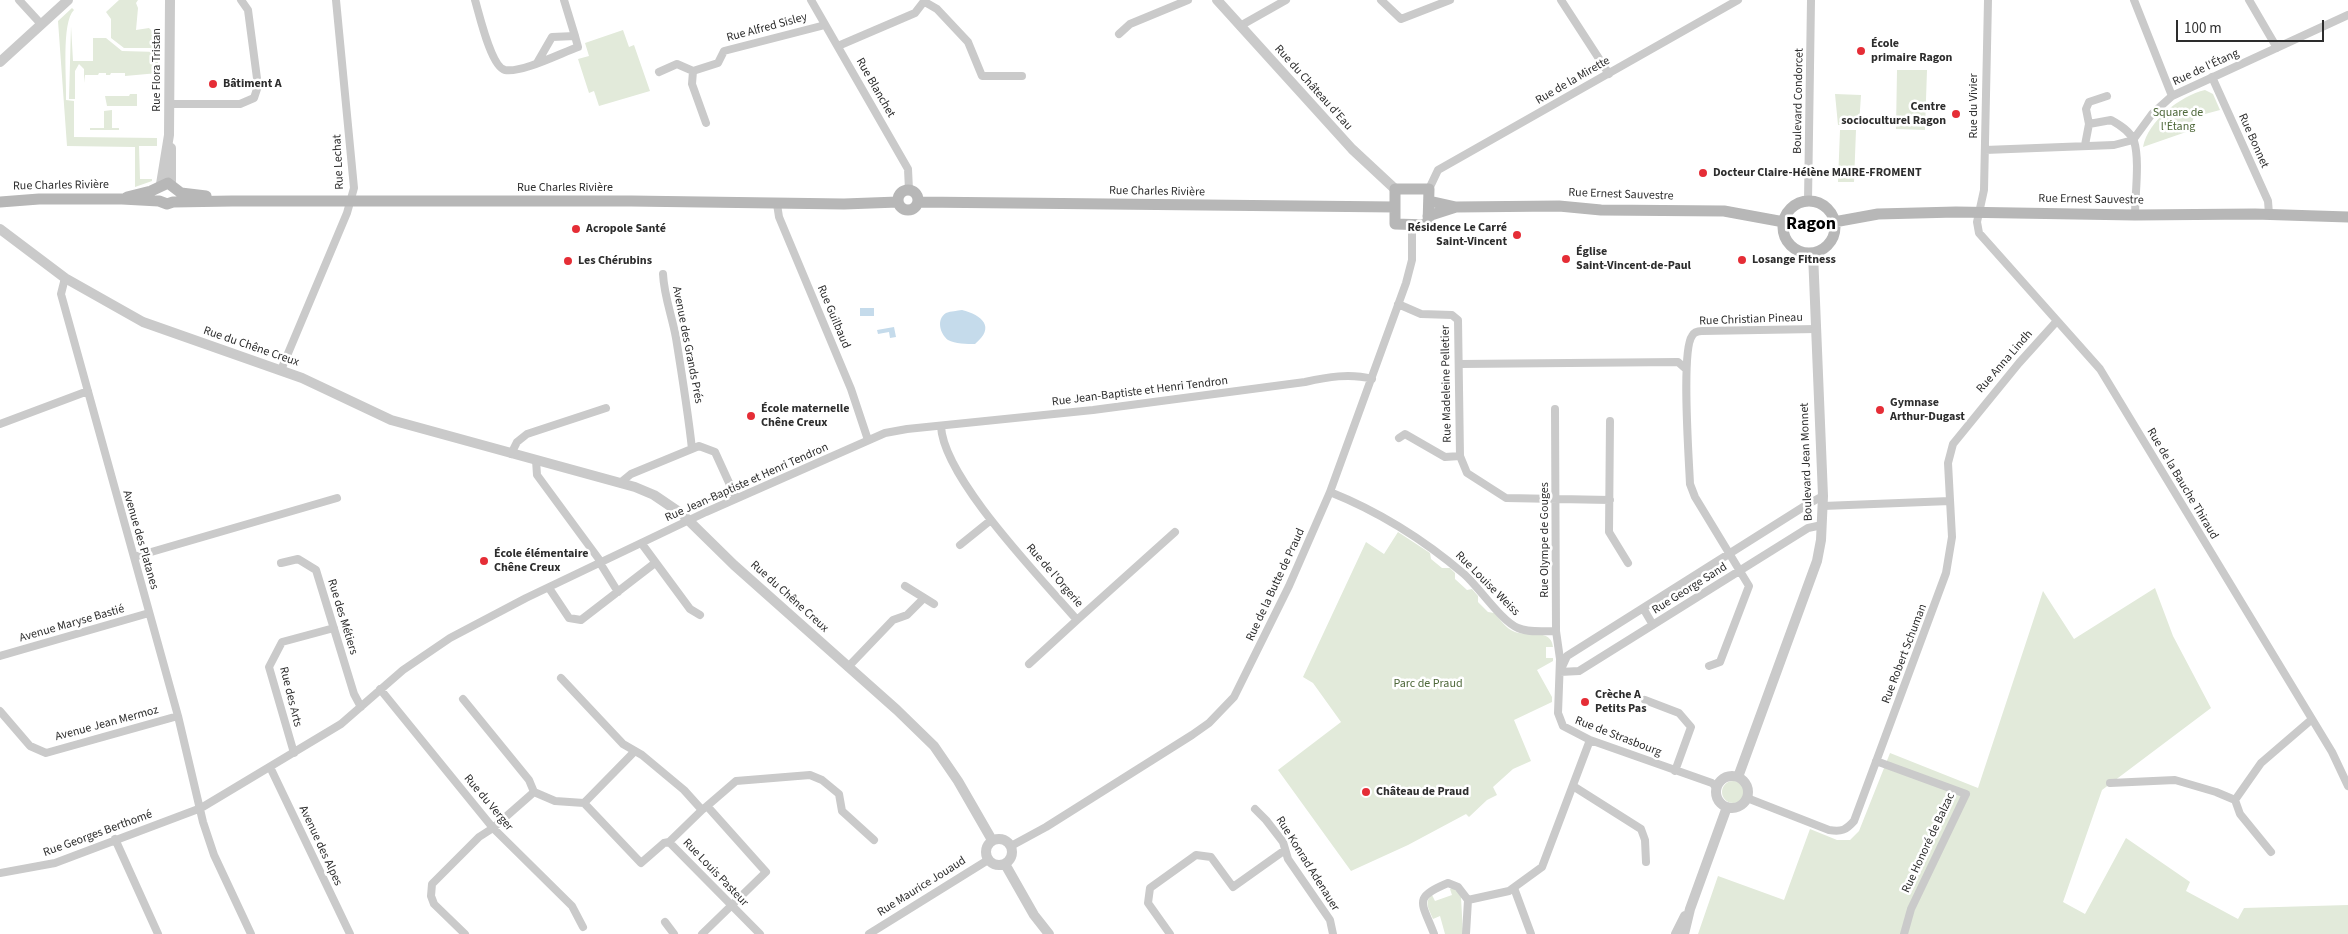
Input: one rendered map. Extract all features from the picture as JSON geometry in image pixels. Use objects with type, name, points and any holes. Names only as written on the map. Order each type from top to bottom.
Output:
[{"type":"main road","name":"Rue Charles Rivière","points":[[122,199],[166,186],[186,194],[220,196],[232,201]]},
{"type":"main road","points":[[159,201],[156,195],[166,186],[177,196],[173,202]]},
{"type":"main road","points":[[1395,189],[1394,224],[1412,224]]},
{"type":"main road","name":"Rue Ernest Sauvestre","points":[[1395,189],[1429,195],[1456,207]]},
{"type":"main road","points":[[898,202],[900,193],[909,190],[915,193],[918,202]]},
{"type":"main road","points":[[1428,216],[1429,195]]},
{"type":"main road","name":"Rue Charles Rivière","points":[[0,202],[38,199],[122,199],[159,201],[168,204],[173,202],[232,201],[777,204],[898,202],[904,210],[910,211],[915,208],[918,202],[1395,207]]},
{"type":"main road","points":[[1808,201],[1822,205],[1832,215],[1834,222],[1835,229],[1830,242],[1826,247],[1813,253],[1806,253],[1793,247],[1785,236],[1784,222],[1786,216],[1795,206],[1808,201]]},
{"type":"main road","name":"Rue Ernest Sauvestre","points":[[1412,224],[1428,224],[1428,216],[1456,207],[1559,206],[1601,210],[1724,212],[1784,222]]},
{"type":"main road","name":"Rue Ernest Sauvestre","points":[[1834,222],[1878,214],[1980,212],[2135,215],[2269,214],[2348,217]]},
{"type":"street","points":[[19,0],[41,24]]},
{"type":"street","points":[[0,62],[68,0]]},
{"type":"street","name":"Rue Flora Tristan","points":[[166,186],[171,145],[168,140],[170,0]]},
{"type":"street","points":[[169,104],[240,104],[254,98],[258,86],[248,10],[241,0]]},
{"type":"street","name":"Rue Lechat","points":[[281,370],[351,201],[354,188],[336,0]]},
{"type":"street","points":[[476,0],[489,48],[500,67],[505,70],[537,63],[578,47],[564,0]]},
{"type":"street","name":"Rue Blanchet","points":[[811,0],[908,169],[909,190]]},
{"type":"street","points":[[1119,34],[1130,24],[1188,0]]},
{"type":"street","name":"Rue du Château d'Eau","points":[[1217,0],[1352,149],[1395,189]]},
{"type":"street","points":[[1240,26],[1286,0]]},
{"type":"street","points":[[1381,0],[1400,19],[1450,0]]},
{"type":"street","points":[[1561,0],[1609,74]]},
{"type":"street","name":"Rue de la Mirette","points":[[1429,195],[1438,170],[1738,0]]},
{"type":"street","name":"Boulevard Condorcet","points":[[1808,201],[1811,0]]},
{"type":"street","name":"Rue du Vivier","points":[[1980,212],[1984,190],[1988,0]]},
{"type":"street","points":[[2134,0],[2172,96]]},
{"type":"street","points":[[2249,0],[2277,48]]},
{"type":"street","points":[[838,46],[915,13],[925,1],[937,10],[968,42],[982,76],[1022,76]]},
{"type":"street","name":"Rue de l'Étang","points":[[2134,140],[2152,114],[2172,96],[2348,15]]},
{"type":"street","name":"Rue Alfred Sisley","points":[[659,72],[677,64],[693,71],[718,63],[724,51],[825,25]]},
{"type":"street","points":[[537,63],[552,37],[576,36]]},
{"type":"street","points":[[693,71],[692,84],[706,122]]},
{"type":"street","name":"Rue Bonnet","points":[[2212,77],[2268,201],[2269,214]]},
{"type":"street","points":[[2085,145],[2088,124],[2086,109],[2089,102],[2107,96]]},
{"type":"street","points":[[2088,124],[2111,120],[2125,129],[2134,140],[2136,156],[2135,215]]},
{"type":"street","points":[[1985,150],[2114,145],[2134,140]]},
{"type":"street","name":"Rue Guilbaud","points":[[777,204],[780,217],[851,389],[868,440]]},
{"type":"street","name":"Rue de la Bauche Thiraud","points":[[1980,212],[1977,222],[1979,233],[2100,370],[2332,752],[2348,786]]},
{"type":"street","name":"Rue de la Butte de Praud","points":[[1011,846],[1046,827],[1192,735],[1224,709],[1246,676],[1289,586],[1330,492],[1372,380],[1412,260],[1412,224]]},
{"type":"street","name":"Rue du Chêne Creux","points":[[0,228],[65,278],[143,322],[281,370],[390,420],[620,483],[654,495],[690,521],[734,565],[934,746],[958,781],[992,840]]},
{"type":"street","name":"Boulevard Jean Monnet","points":[[1738,777],[1817,561],[1823,501],[1813,253]]},
{"type":"street","name":"Avenue des Grands Prés","points":[[664,274],[664,293],[670,308],[676,338],[692,449]]},
{"type":"street","name":"Avenue des Platanes","points":[[65,278],[62,294],[178,716],[214,855],[251,934]]},
{"type":"street","name":"Rue Madeleine Pelletier","points":[[1398,304],[1421,314],[1452,315],[1459,323],[1460,456],[1467,472],[1506,498],[1610,500]]},
{"type":"street","name":"Rue Anna Lindh","points":[[1950,501],[1948,463],[1957,437],[2056,322]]},
{"type":"street","name":"Rue Christian Pineau","points":[[1728,554],[1690,484],[1686,369],[1690,339],[1698,331],[1816,329]]},
{"type":"street","points":[[1460,364],[1678,362],[1686,369]]},
{"type":"street","name":"Rue Jean-Baptiste et Henri Tendron","points":[[201,808],[341,724],[403,670],[450,638],[736,498],[868,440],[900,430],[1093,410],[1329,377],[1353,375],[1372,380]]},
{"type":"street","points":[[0,424],[88,392]]},
{"type":"street","points":[[511,454],[517,442],[527,434],[606,408]]},
{"type":"street","name":"Rue Olympe de Gouges","points":[[1555,409],[1556,631],[1560,672]]},
{"type":"street","points":[[1610,421],[1609,532],[1628,563]]},
{"type":"street","name":"Rue de l'Orgerie","points":[[941,426],[944,441],[967,487],[991,520],[1077,620],[1029,664]]},
{"type":"street","points":[[1399,438],[1405,434],[1445,457],[1460,456]]},
{"type":"street","points":[[620,483],[631,474],[699,446],[713,449],[736,498]]},
{"type":"street","points":[[536,460],[534,468],[537,475],[600,563],[618,592]]},
{"type":"street","name":"Rue Louise Weiss","points":[[1330,492],[1397,524],[1434,549],[1466,576],[1513,626],[1525,630],[1556,631]]},
{"type":"street","points":[[134,557],[337,498]]},
{"type":"street","points":[[1823,501],[1950,501]]},
{"type":"street","name":"Rue George Sand","points":[[1822,526],[1808,528],[1577,672],[1560,672],[1566,656],[1728,554],[1823,501]]},
{"type":"street","name":"Rue Robert Schuman","points":[[1747,798],[1830,830],[1840,832],[1847,829],[1854,821],[1946,573],[1952,537],[1950,501]]},
{"type":"street","points":[[960,546],[991,520]]},
{"type":"street","points":[[1077,620],[1175,532]]},
{"type":"street","points":[[642,544],[654,563],[690,609],[700,615]]},
{"type":"street","name":"Rue George Sand","points":[[1709,666],[1720,662],[1748,586],[1728,554]]},
{"type":"street","name":"Rue des Métiers","points":[[281,563],[298,559],[316,570],[354,694],[362,707]]},
{"type":"street","points":[[549,588],[569,618],[581,620],[654,563]]},
{"type":"street","points":[[905,586],[923,599],[934,604]]},
{"type":"street","points":[[848,667],[893,620],[907,615],[923,599]]},
{"type":"street","name":"Rue George Sand","points":[[1643,608],[1653,625]]},
{"type":"street","name":"Avenue Maryse Bastié","points":[[0,656],[150,613]]},
{"type":"street","name":"Rue des Arts","points":[[294,753],[269,667],[282,642],[334,628]]},
{"type":"street","name":"Rue de Strasbourg","points":[[1560,672],[1558,704],[1560,719],[1568,730],[1590,740],[1712,783],[1716,787]]},
{"type":"street","points":[[561,678],[623,744],[635,751],[684,790],[766,872],[702,934]]},
{"type":"street","name":"Rue du Verger","points":[[380,689],[493,828],[572,906],[583,927]]},
{"type":"street","points":[[463,699],[529,780],[534,792],[555,802],[584,803],[635,751]]},
{"type":"street","points":[[1646,700],[1679,714],[1691,727],[1675,770]]},
{"type":"street","name":"Avenue Jean Mermoz","points":[[0,711],[30,746],[46,752],[178,716]]},
{"type":"street","points":[[2235,800],[2261,763],[2311,720]]},
{"type":"street","points":[[1468,900],[1502,893],[1514,888],[1536,873],[1544,863],[1590,740]]},
{"type":"street","name":"Rue Honoré de Balzac","points":[[1876,761],[1966,794],[1911,909],[1904,934]]},
{"type":"street","name":"Avenue des Alpes","points":[[270,767],[350,934]]},
{"type":"street","points":[[669,842],[736,780],[810,775],[822,780],[839,794],[842,811],[874,840]]},
{"type":"street","points":[[1732,775],[1738,777],[1747,785],[1747,798],[1739,807],[1726,807],[1717,799],[1716,787],[1724,778],[1732,775]]},
{"type":"street","points":[[2110,783],[2175,780],[2216,792],[2235,800],[2240,814],[2271,852]]},
{"type":"street","points":[[1573,786],[1641,829],[1646,840],[1646,862]]},
{"type":"street","points":[[465,934],[434,904],[431,888],[437,878],[479,837],[493,828],[534,792]]},
{"type":"street","name":"Rue Louis Pasteur","points":[[584,803],[641,863],[664,843],[669,842],[760,934]]},
{"type":"street","points":[[1684,934],[1690,909],[1726,807]]},
{"type":"street","name":"Rue Georges Berthomé","points":[[0,873],[54,863],[201,808]]},
{"type":"street","name":"Rue Konrad Adenauer","points":[[1255,809],[1283,842],[1288,859],[1330,920],[1333,934]]},
{"type":"street","points":[[115,839],[158,934]]},
{"type":"street","points":[[1003,839],[1011,846],[1011,857],[1005,864],[994,865],[988,860],[986,849],[992,840],[1003,839]]},
{"type":"street","points":[[1170,934],[1148,903],[1150,888],[1158,882],[1196,855],[1212,857],[1233,886],[1285,850]]},
{"type":"street","name":"Rue Maurice Jouaud","points":[[869,934],[988,860]]},
{"type":"street","points":[[1005,864],[1034,915],[1050,934]]},
{"type":"street","points":[[1434,934],[1422,904],[1423,898],[1427,892],[1448,884],[1454,884],[1468,900],[1466,934]]},
{"type":"street","points":[[1514,888],[1532,934]]},
{"type":"street","points":[[1676,934],[1690,909]]},
{"type":"street","points":[[665,922],[674,934]]},
{"type":"green space","points":[[119,0],[138,0],[136,3],[138,8],[136,30],[149,28],[152,31],[158,31],[158,48],[124,48],[111,38],[111,19],[106,12]]},
{"type":"green space","points":[[72,8],[74,10],[67,26],[66,39],[66,100],[74,101],[74,137],[157,138],[157,146],[139,146],[140,179],[152,179],[152,181],[135,187],[135,147],[67,146],[58,21]]},
{"type":"green space","points":[[71,26],[73,61],[93,61],[93,38],[106,38],[122,51],[158,52],[158,73],[125,76],[125,73],[106,75],[106,73],[99,73],[98,75],[85,75],[84,83],[84,69],[79,64],[75,71],[75,99],[69,99]]},
{"type":"green space","points":[[623,30],[629,47],[634,45],[650,91],[599,106],[594,91],[589,93],[578,59],[589,56],[585,43]]},
{"type":"green space","points":[[1897,70],[1927,70],[1925,130],[1896,129]]},
{"type":"green space","name":"Square de l'Étang","points":[[2205,90],[2213,94],[2220,110],[2194,117],[2189,131],[2143,147],[2151,128],[2166,111],[2185,98]]},
{"type":"green space","points":[[130,94],[137,94],[137,106],[107,106],[105,96],[129,96]]},
{"type":"green space","points":[[1835,94],[1861,95],[1859,125],[1838,125]]},
{"type":"green space","points":[[112,110],[112,128],[119,128],[119,130],[90,130],[90,128],[104,128],[104,111]]},
{"type":"green space","points":[[1840,130],[1856,130],[1854,182],[1838,182]]},
{"type":"green space","name":"Parc de Praud","points":[[1398,532],[1430,553],[1431,559],[1442,568],[1450,568],[1455,573],[1455,579],[1467,590],[1472,589],[1478,596],[1478,602],[1488,612],[1494,613],[1509,629],[1515,632],[1548,637],[1553,647],[1546,647],[1546,658],[1553,658],[1553,661],[1537,670],[1552,697],[1552,702],[1514,720],[1531,761],[1513,769],[1493,787],[1497,795],[1487,800],[1469,817],[1466,814],[1408,845],[1351,871],[1278,770],[1341,722],[1313,683],[1303,677],[1366,542],[1384,554]]},
{"type":"green space","points":[[2155,588],[2173,636],[2211,708],[2102,790],[2063,902],[2085,914],[2126,838],[2190,882],[2186,891],[2238,919],[2244,908],[2348,905],[2348,934],[1698,934],[1718,876],[1784,900],[1810,829],[1837,840],[1850,840],[1859,831],[1890,753],[1978,788],[2043,591],[2074,639]]},
{"type":"green space","points":[[1733,781],[1741,784],[1744,792],[1741,800],[1733,803],[1725,800],[1722,792],[1725,784]]},
{"type":"green space","points":[[1452,888],[1459,892],[1461,897],[1463,934],[1445,934],[1440,916],[1433,919],[1428,907],[1429,898],[1432,895],[1435,901],[1452,895],[1450,889]]},
{"type":"water","points":[[860,308],[874,308],[874,316],[860,316]]},
{"type":"water","points":[[962,310],[975,315],[984,322],[985,332],[975,344],[948,340],[941,330],[941,319],[946,313]]},
{"type":"water","points":[[894,327],[896,337],[890,338],[889,332],[878,334],[877,330]]},
{"type":"place","name":"École primaire Ragon","points":[[1861,51]]},
{"type":"place","name":"Bâtiment A","points":[[213,84]]},
{"type":"place","name":"Centre socioculturel Ragon","points":[[1956,114]]},
{"type":"place","name":"Docteur Claire-Hélène MAIRE-FROMENT","points":[[1703,173]]},
{"type":"place","name":"Acropole Santé","points":[[576,229]]},
{"type":"place","name":"Résidence Le Carré Saint-Vincent","points":[[1517,235]]},
{"type":"place","name":"Église Saint-Vincent-de-Paul","points":[[1566,259]]},
{"type":"place","name":"Losange Fitness","points":[[1742,260]]},
{"type":"place","name":"Les Chérubins","points":[[568,261]]},
{"type":"place","name":"Gymnase Arthur-Dugast","points":[[1880,410]]},
{"type":"place","name":"École maternelle Chêne Creux","points":[[751,416]]},
{"type":"place","name":"École élémentaire Chêne Creux","points":[[484,561]]},
{"type":"place","name":"Crèche A Petits Pas","points":[[1585,702]]},
{"type":"place","name":"Château de Praud","points":[[1366,792]]},
{"type":"district","name":"Ragon","points":[[1811,225]]}]
